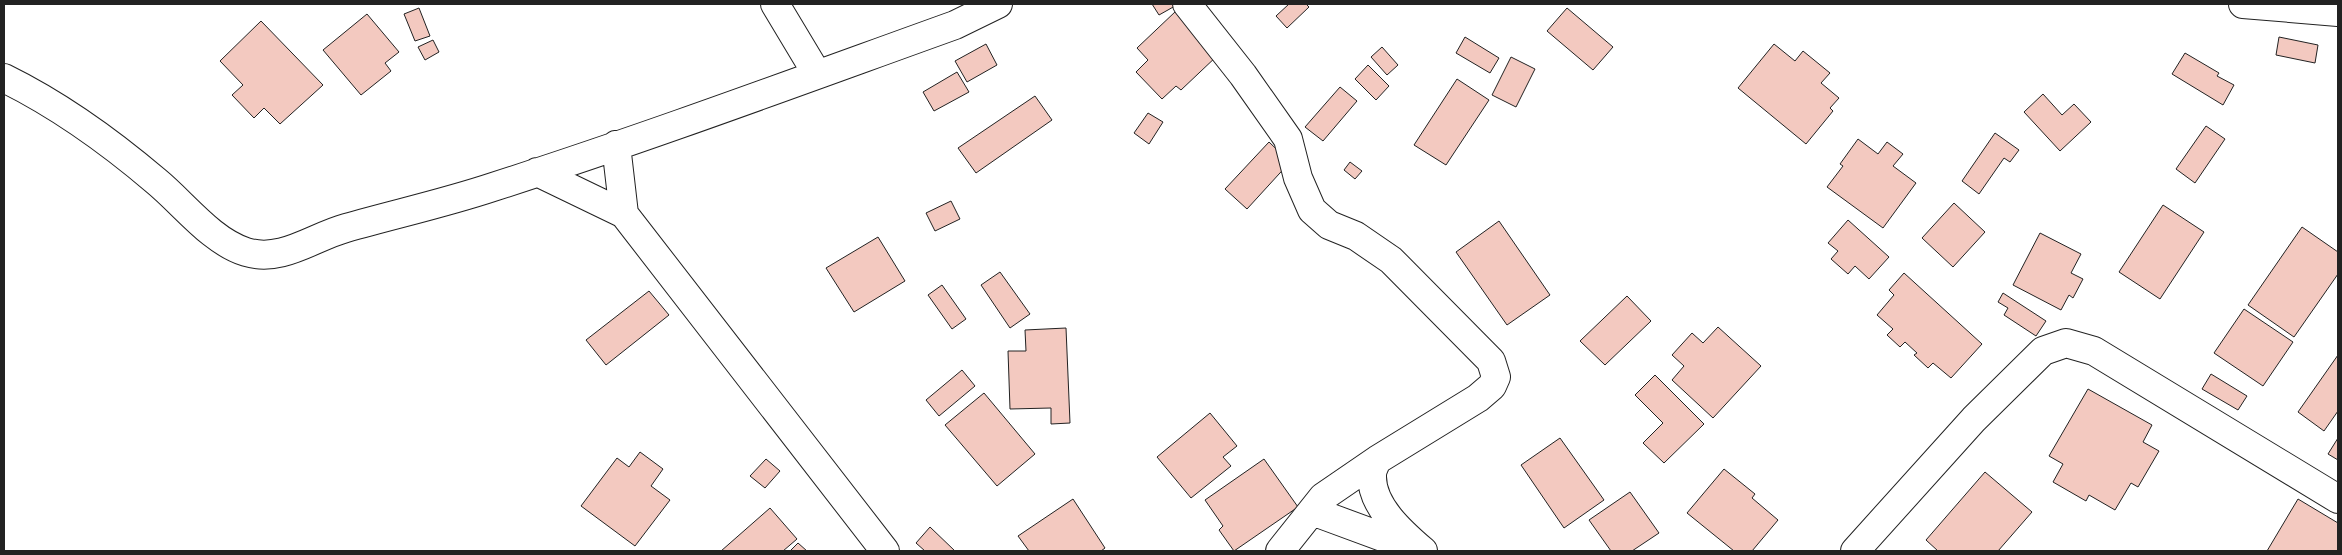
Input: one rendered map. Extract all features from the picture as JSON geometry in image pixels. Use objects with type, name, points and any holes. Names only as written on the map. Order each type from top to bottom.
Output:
[{"type":"street","points":[[775,4],[818,74]]},
{"type":"street","points":[[4,78],[36,93],[70,115],[156,181],[219,238],[244,251],[262,256],[289,251],[341,229],[491,188],[955,25],[998,4]]},
{"type":"street","points":[[1187,4],[1243,75],[1288,139],[1298,178],[1312,210],[1330,225],[1356,236],[1392,260],[1492,361],[1496,377],[1492,386],[1478,398],[1376,460],[1323,497],[1280,551]]},
{"type":"street","points":[[2243,4],[2338,12]]},
{"type":"street","points":[[616,145],[624,214]]},
{"type":"street","points":[[537,172],[624,214],[885,551]]},
{"type":"street","points":[[1855,551],[1974,420],[2036,358],[2044,351],[2066,343],[2094,351],[2338,499]]},
{"type":"street","points":[[1376,460],[1372,475],[1377,499],[1400,531],[1422,551]]},
{"type":"street","points":[[1312,511],[1422,551]]},
{"type":"building","points":[[1152,4],[1173,4],[1175,6],[1159,15]]},
{"type":"building","points":[[1289,4],[1306,4],[1309,7],[1287,28],[1276,16]]},
{"type":"building","points":[[419,8],[430,36],[415,41],[404,14]]},
{"type":"building","points":[[1567,8],[1613,47],[1593,70],[1547,31]]},
{"type":"building","points":[[1176,11],[1218,55],[1181,90],[1176,86],[1162,99],[1136,72],[1148,60],[1137,48]]},
{"type":"building","points":[[367,14],[399,52],[385,63],[391,71],[361,95],[323,50]]},
{"type":"building","points":[[261,21],[323,85],[280,124],[264,108],[254,118],[232,95],[243,85],[220,61]]},
{"type":"building","points":[[1465,37],[1499,58],[1490,73],[1456,53]]},
{"type":"building","points":[[2279,37],[2318,45],[2315,63],[2276,55]]},
{"type":"building","points":[[433,40],[439,52],[425,60],[418,47]]},
{"type":"building","points":[[986,44],[997,65],[967,82],[955,61]]},
{"type":"building","points":[[1774,44],[1795,61],[1803,51],[1830,73],[1821,83],[1839,98],[1830,108],[1833,111],[1806,144],[1738,88]]},
{"type":"building","points":[[1382,47],[1398,65],[1387,75],[1371,57]]},
{"type":"building","points":[[2185,53],[2219,73],[2217,76],[2234,85],[2223,105],[2172,74]]},
{"type":"building","points":[[1511,57],[1535,69],[1516,107],[1492,95]]},
{"type":"building","points":[[1368,65],[1389,86],[1376,100],[1355,79]]},
{"type":"building","points":[[957,72],[969,92],[934,111],[923,92]]},
{"type":"building","points":[[1457,79],[1489,100],[1446,165],[1414,145]]},
{"type":"building","points":[[1340,87],[1357,101],[1323,141],[1305,127]]},
{"type":"building","points":[[2043,94],[2062,115],[2074,104],[2091,122],[2060,151],[2024,112]]},
{"type":"building","points":[[1035,96],[1052,120],[976,173],[958,148]]},
{"type":"building","points":[[1148,113],[1163,122],[1149,144],[1134,133]]},
{"type":"building","points":[[2206,126],[2225,139],[2195,183],[2176,169]]},
{"type":"building","points":[[1995,133],[2019,150],[2010,162],[2004,158],[1979,194],[1962,181]]},
{"type":"building","points":[[1858,139],[1878,154],[1887,142],[1903,154],[1893,166],[1916,183],[1883,228],[1827,187],[1843,166],[1840,164]]},
{"type":"building","points":[[1269,142],[1290,162],[1247,209],[1225,189]]},
{"type":"building","points":[[1350,162],[1362,171],[1355,179],[1344,170]]},
{"type":"building","points":[[951,201],[960,219],[935,231],[926,213]]},
{"type":"building","points":[[1954,203],[1985,232],[1953,267],[1922,238]]},
{"type":"building","points":[[2163,205],[2204,232],[2160,299],[2119,272]]},
{"type":"building","points":[[1848,220],[1889,257],[1869,279],[1855,266],[1848,274],[1831,259],[1838,251],[1828,243]]},
{"type":"building","points":[[1499,221],[1550,295],[1507,325],[1456,252]]},
{"type":"building","points":[[2302,227],[2338,252],[2338,274],[2294,337],[2248,305]]},
{"type":"building","points":[[2040,233],[2081,254],[2071,273],[2083,279],[2073,298],[2069,295],[2061,310],[2013,285]]},
{"type":"building","points":[[878,237],[905,281],[854,312],[826,268]]},
{"type":"building","points":[[1000,272],[1030,314],[1010,328],[981,285]]},
{"type":"building","points":[[1904,273],[1982,344],[1951,378],[1933,363],[1928,368],[1914,355],[1917,353],[1905,342],[1900,347],[1887,335],[1893,329],[1877,315],[1894,295],[1889,290]]},
{"type":"building","points":[[942,285],[966,319],[952,329],[928,295]]},
{"type":"building","points":[[649,291],[669,315],[606,365],[586,340]]},
{"type":"building","points":[[2003,293],[2046,321],[2036,336],[2004,315],[2008,308],[1998,302]]},
{"type":"building","points":[[1627,296],[1651,321],[1605,365],[1580,341]]},
{"type":"building","points":[[2244,309],[2293,342],[2263,386],[2214,353]]},
{"type":"building","points":[[1718,327],[1761,366],[1713,418],[1672,380],[1684,366],[1672,355],[1692,333],[1703,343]]},
{"type":"building","points":[[1066,328],[1070,423],[1051,424],[1051,408],[1010,409],[1008,351],[1026,351],[1025,330]]},
{"type":"building","points":[[2338,355],[2338,411],[2324,431],[2298,412]]},
{"type":"building","points":[[962,370],[975,386],[939,416],[926,400]]},
{"type":"building","points":[[2211,374],[2247,396],[2238,410],[2202,389]]},
{"type":"building","points":[[1655,375],[1704,424],[1664,463],[1643,443],[1663,423],[1635,395]]},
{"type":"building","points":[[2088,389],[2152,425],[2143,442],[2159,451],[2138,487],[2131,483],[2115,510],[2089,495],[2086,501],[2053,482],[2063,464],[2049,456]]},
{"type":"building","points":[[984,393],[1035,454],[997,486],[945,425]]},
{"type":"building","points":[[1210,413],[1237,446],[1223,457],[1231,466],[1191,498],[1157,457]]},
{"type":"building","points":[[1560,438],[1604,500],[1564,528],[1521,465]]},
{"type":"building","points":[[2338,438],[2338,460],[2328,454]]},
{"type":"building","points":[[640,452],[663,469],[651,486],[670,500],[635,546],[581,506],[617,458],[629,467]]},
{"type":"building","points":[[766,459],[780,471],[765,488],[750,476]]},
{"type":"building","points":[[1264,459],[1298,507],[1234,551],[1219,530],[1223,526],[1205,500]]},
{"type":"building","points":[[1724,469],[1755,494],[1752,498],[1778,520],[1752,551],[1734,551],[1687,513]]},
{"type":"building","points":[[1985,472],[2032,512],[1998,551],[1938,551],[1926,540]]},
{"type":"building","points":[[1630,492],[1659,533],[1632,551],[1611,551],[1589,520]]},
{"type":"building","points":[[1073,499],[1105,548],[1101,551],[1029,551],[1018,536]]},
{"type":"building","points":[[2298,499],[2338,523],[2338,551],[2267,551]]},
{"type":"building","points":[[770,508],[797,539],[783,551],[721,551]]},
{"type":"building","points":[[930,527],[955,551],[925,551],[916,543]]},
{"type":"building","points":[[798,543],[807,551],[790,551]]}]
